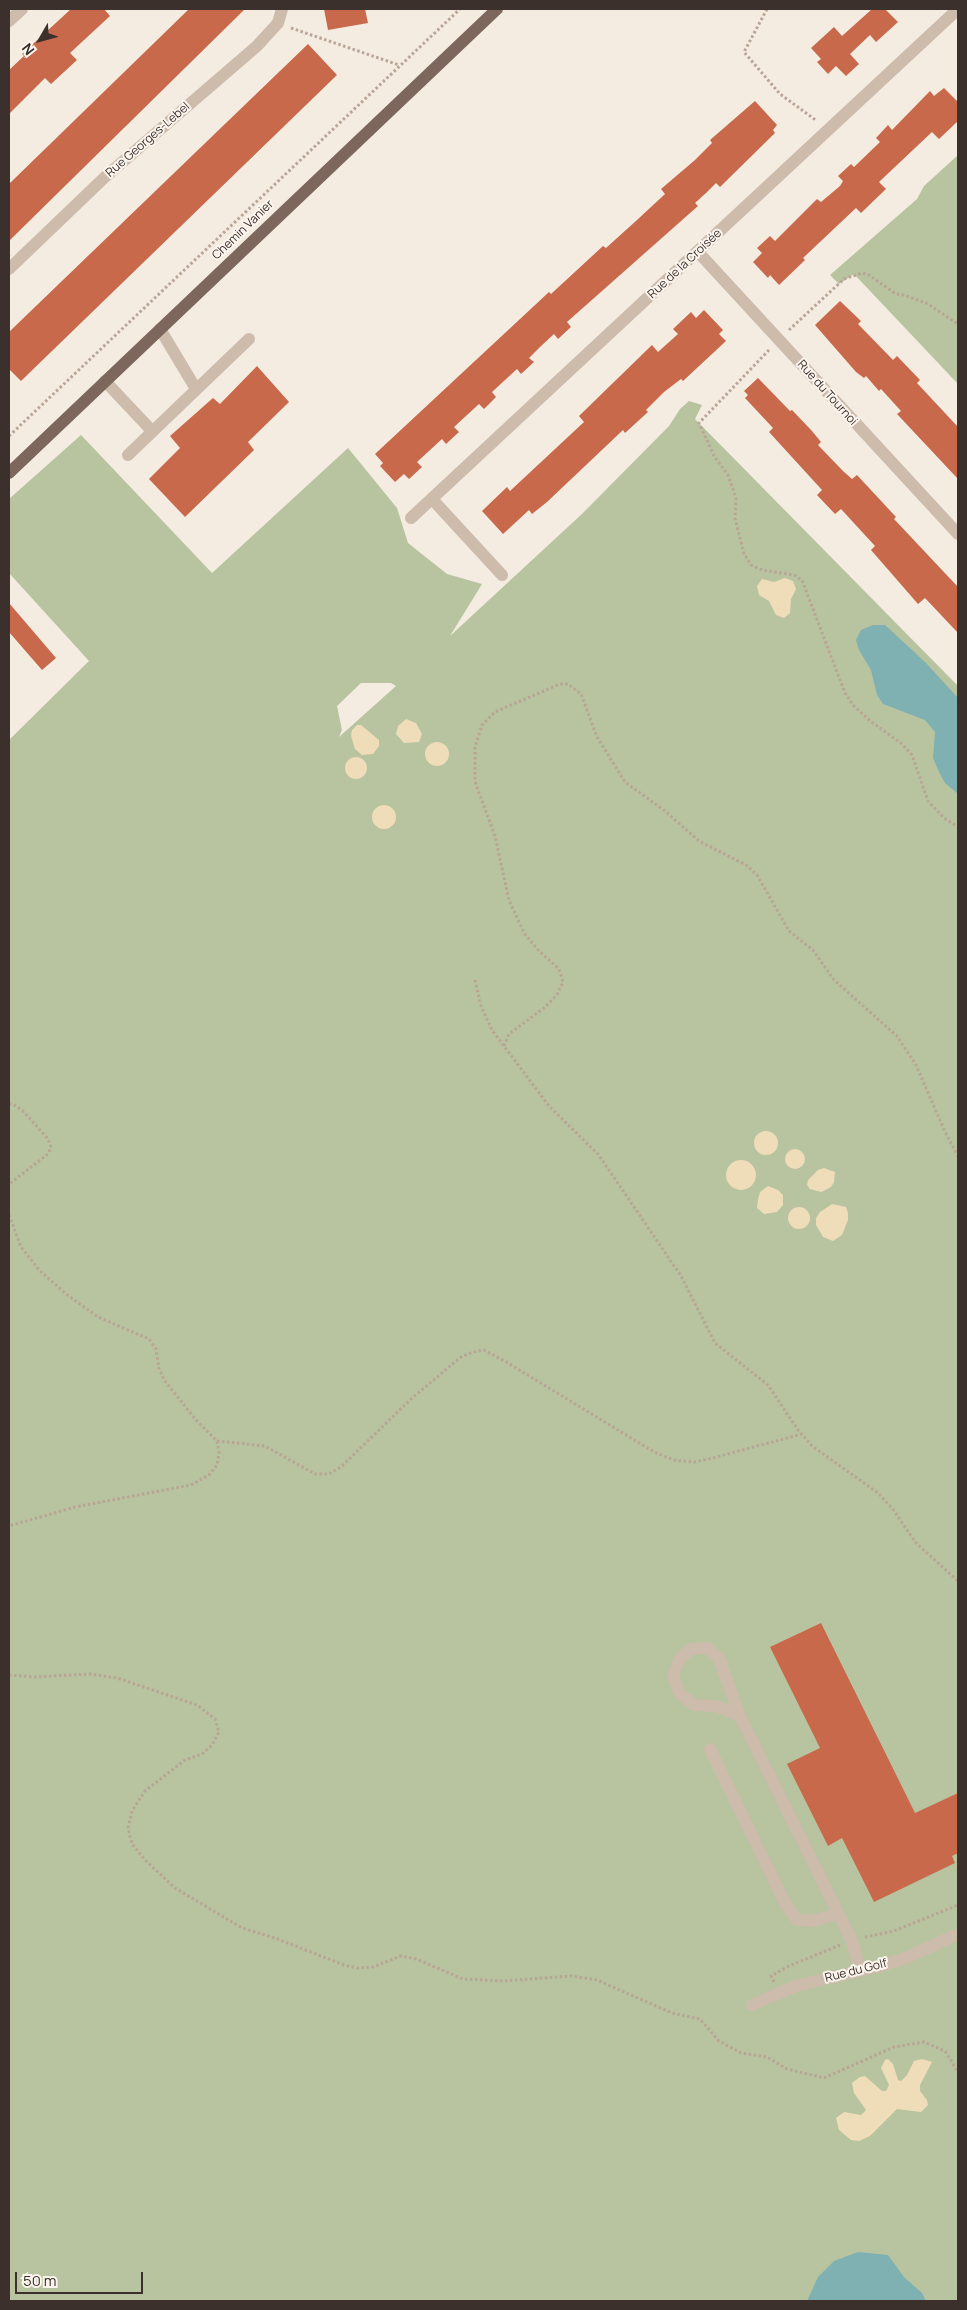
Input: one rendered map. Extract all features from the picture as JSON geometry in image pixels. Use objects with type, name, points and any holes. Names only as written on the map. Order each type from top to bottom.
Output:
[{"type":"main road","name":"Chemin Vanier","points":[[9,472],[497,9]]},
{"type":"street","points":[[9,21],[22,9]]},
{"type":"street","name":"Rue Georges-Lebel","points":[[9,269],[105,177],[257,46],[278,23],[282,9]]},
{"type":"street","name":"Rue de la Croisée","points":[[411,518],[958,9]]},
{"type":"street","name":"Rue du Tournoi","points":[[698,252],[958,534]]},
{"type":"street","points":[[160,329],[196,389]]},
{"type":"street","points":[[128,455],[248,339]]},
{"type":"street","points":[[104,382],[152,431]]},
{"type":"street","points":[[432,499],[502,575]]},
{"type":"street","points":[[740,1716],[716,1706],[694,1705],[679,1693],[673,1675],[680,1658],[691,1649],[707,1648],[719,1658],[740,1716],[852,1941],[860,1969]]},
{"type":"street","points":[[710,1749],[786,1905],[797,1920],[813,1921],[837,1914]]},
{"type":"street","name":"Rue du Golf","points":[[752,2005],[796,1986],[860,1969],[881,1966],[908,1957],[958,1934]]},
{"type":"path","points":[[9,436],[460,9]]},
{"type":"path","points":[[767,9],[744,52],[780,94],[829,130]]},
{"type":"path","points":[[278,23],[400,65]]},
{"type":"path","points":[[958,324],[928,304],[896,294],[869,275],[862,273],[844,280],[778,340],[699,423],[714,456],[728,475],[736,498],[735,518],[744,554],[751,565],[762,570],[794,575],[802,580],[845,693],[853,705],[869,720],[902,744],[912,755],[928,801],[944,818],[958,827]]},
{"type":"path","points":[[504,1046],[509,1034],[558,995],[564,982],[559,969],[539,951],[524,933],[509,900],[495,836],[475,782],[475,747],[482,725],[495,712],[560,684],[568,684],[581,694],[597,737],[625,782],[665,811],[700,841],[746,866],[756,875],[789,930],[812,950],[838,984],[897,1036],[916,1065],[946,1134],[958,1156]]},
{"type":"path","points":[[475,980],[480,1006],[492,1030],[548,1106],[598,1154],[681,1276],[715,1343],[768,1385],[802,1434],[816,1449],[878,1492],[916,1542],[958,1581]]},
{"type":"path","points":[[9,1104],[14,1104],[24,1112],[48,1139],[51,1147],[48,1154],[9,1184]]},
{"type":"path","points":[[9,1215],[21,1247],[40,1271],[66,1294],[98,1317],[149,1339],[156,1349],[159,1368],[164,1380],[197,1421],[218,1441],[265,1446],[315,1474],[329,1474],[341,1467],[411,1399],[461,1357],[484,1350],[654,1452],[674,1460],[694,1462],[709,1460],[802,1434]]},
{"type":"path","points":[[9,1526],[75,1508],[131,1495],[178,1488],[202,1481],[217,1465],[218,1441]]},
{"type":"path","points":[[9,1675],[36,1677],[90,1674],[117,1678],[197,1705],[215,1719],[219,1732],[212,1745],[202,1754],[184,1760],[145,1791],[132,1810],[128,1828],[132,1844],[145,1860],[175,1888],[242,1928],[357,1968],[373,1967],[401,1956],[416,1959],[462,1979],[503,1981],[571,1976],[597,1980],[672,2013],[700,2019],[719,2041],[741,2053],[766,2057],[787,2069],[824,2078],[894,2047],[924,2042],[945,2050],[958,2072]]},
{"type":"green space","points":[[958,155],[958,384],[854,274],[839,284],[830,275],[917,199],[924,186]]},
{"type":"green space","points":[[689,401],[702,405],[695,419],[958,686],[958,2301],[9,2301],[9,740],[89,661],[9,573],[9,499],[81,435],[212,573],[348,448],[397,508],[408,543],[447,574],[482,584],[450,636],[583,513],[669,426],[680,409]],"holes":[[[361,683],[391,683],[396,686],[339,737],[342,730],[337,706]]]},
{"type":"sand","points":[[785,578],[793,581],[796,589],[791,599],[790,613],[784,618],[776,615],[769,601],[759,595],[757,586],[762,579],[774,582]]},
{"type":"sand","points":[[406,719],[416,723],[422,734],[419,742],[404,743],[396,734],[398,726]]},
{"type":"sand","points":[[357,725],[361,725],[379,740],[379,746],[373,754],[362,755],[355,749],[351,736],[352,730]]},
{"type":"sand","points":[[437,742],[446,745],[449,754],[446,763],[437,766],[428,763],[425,754],[428,745]]},
{"type":"sand","points":[[356,757],[364,760],[367,768],[364,776],[356,779],[348,776],[345,768],[348,760]]},
{"type":"sand","points":[[384,805],[393,808],[396,817],[393,826],[384,829],[375,826],[372,817],[375,808]]},
{"type":"sand","points":[[766,1131],[774,1135],[778,1143],[774,1151],[766,1155],[758,1151],[754,1143],[758,1135]]},
{"type":"sand","points":[[791,1149],[799,1149],[805,1155],[805,1163],[799,1169],[791,1169],[785,1163],[785,1155]]},
{"type":"sand","points":[[741,1160],[752,1164],[756,1175],[752,1186],[741,1190],[730,1186],[726,1175],[730,1164]]},
{"type":"sand","points":[[824,1168],[835,1172],[834,1182],[831,1187],[821,1192],[810,1189],[807,1185],[808,1180],[818,1170]]},
{"type":"sand","points":[[768,1186],[778,1190],[783,1195],[783,1205],[777,1212],[764,1214],[757,1208],[758,1199],[760,1192]]},
{"type":"sand","points":[[832,1204],[846,1207],[848,1213],[848,1220],[842,1235],[833,1241],[823,1237],[816,1225],[816,1218],[820,1212]]},
{"type":"sand","points":[[799,1207],[807,1210],[810,1218],[807,1226],[799,1229],[791,1226],[788,1218],[791,1210]]},
{"type":"sand","points":[[888,2059],[893,2064],[898,2080],[901,2081],[907,2075],[914,2061],[922,2059],[932,2062],[920,2085],[920,2091],[927,2100],[928,2105],[921,2112],[897,2109],[870,2136],[859,2141],[851,2140],[839,2130],[836,2118],[844,2112],[861,2115],[866,2110],[854,2093],[852,2083],[860,2077],[865,2076],[882,2091],[886,2091],[889,2085],[881,2068],[885,2060]]},
{"type":"water","points":[[873,625],[885,625],[926,663],[958,698],[958,794],[945,783],[933,758],[935,732],[925,720],[883,704],[877,695],[871,670],[859,650],[856,640],[861,630]]},
{"type":"water","points":[[858,2252],[888,2255],[904,2277],[922,2293],[926,2301],[807,2301],[818,2277],[834,2261]]},
{"type":"building","points":[[71,9],[104,9],[110,16],[70,53],[77,60],[51,84],[45,78],[9,114],[9,70],[24,56],[22,54]]},
{"type":"building","points":[[189,9],[245,9],[9,241],[9,184]]},
{"type":"building","points":[[324,9],[365,9],[368,23],[328,30]]},
{"type":"building","points":[[872,9],[885,9],[898,22],[876,42],[870,35],[850,54],[859,64],[846,76],[836,66],[828,74],[817,62],[821,59],[811,48],[834,27],[842,36]]},
{"type":"building","points":[[308,44],[337,75],[21,381],[9,369],[9,332]]},
{"type":"building","points":[[944,88],[958,102],[958,121],[939,139],[932,132],[879,182],[886,189],[861,213],[856,208],[803,258],[805,260],[779,285],[770,275],[768,278],[753,262],[762,253],[757,248],[770,236],[775,241],[817,199],[821,202],[840,186],[843,181],[838,176],[851,164],[854,167],[880,142],[876,138],[888,125],[892,130],[930,91],[934,96]]},
{"type":"building","points":[[755,101],[777,125],[773,130],[775,133],[720,187],[716,183],[695,203],[698,206],[567,322],[571,327],[558,339],[554,334],[540,347],[529,358],[534,362],[521,374],[517,369],[492,392],[496,397],[484,409],[479,404],[454,427],[459,432],[446,444],[442,439],[417,462],[422,467],[409,479],[404,474],[395,482],[380,466],[383,463],[375,454],[549,292],[551,294],[603,246],[606,248],[665,194],[661,189],[712,143],[710,140]]},
{"type":"building","points":[[840,301],[861,321],[858,324],[893,360],[897,356],[920,380],[917,383],[958,427],[958,479],[897,414],[901,411],[881,389],[879,391],[866,376],[864,378],[856,372],[815,325]]},
{"type":"building","points":[[704,310],[723,330],[719,334],[726,341],[683,381],[681,379],[664,392],[646,410],[648,412],[625,433],[623,430],[547,502],[532,514],[529,510],[503,534],[482,511],[507,487],[510,491],[584,422],[579,416],[652,345],[658,352],[678,334],[673,329],[691,312],[696,318]]},
{"type":"building","points":[[257,366],[289,402],[248,442],[254,450],[185,517],[149,479],[180,448],[170,436],[213,398],[220,404]]},
{"type":"building","points":[[758,378],[812,431],[821,442],[818,445],[843,471],[852,479],[857,475],[896,517],[894,519],[958,587],[958,633],[925,598],[918,604],[871,550],[875,546],[841,509],[835,514],[817,495],[822,490],[769,432],[773,428],[745,398],[748,395],[744,391]]},
{"type":"building","points":[[9,603],[56,658],[42,670],[9,632]]},
{"type":"building","points":[[821,1623],[915,1813],[958,1793],[958,1853],[952,1856],[955,1863],[874,1902],[842,1838],[828,1846],[787,1764],[820,1748],[770,1647]]}]
